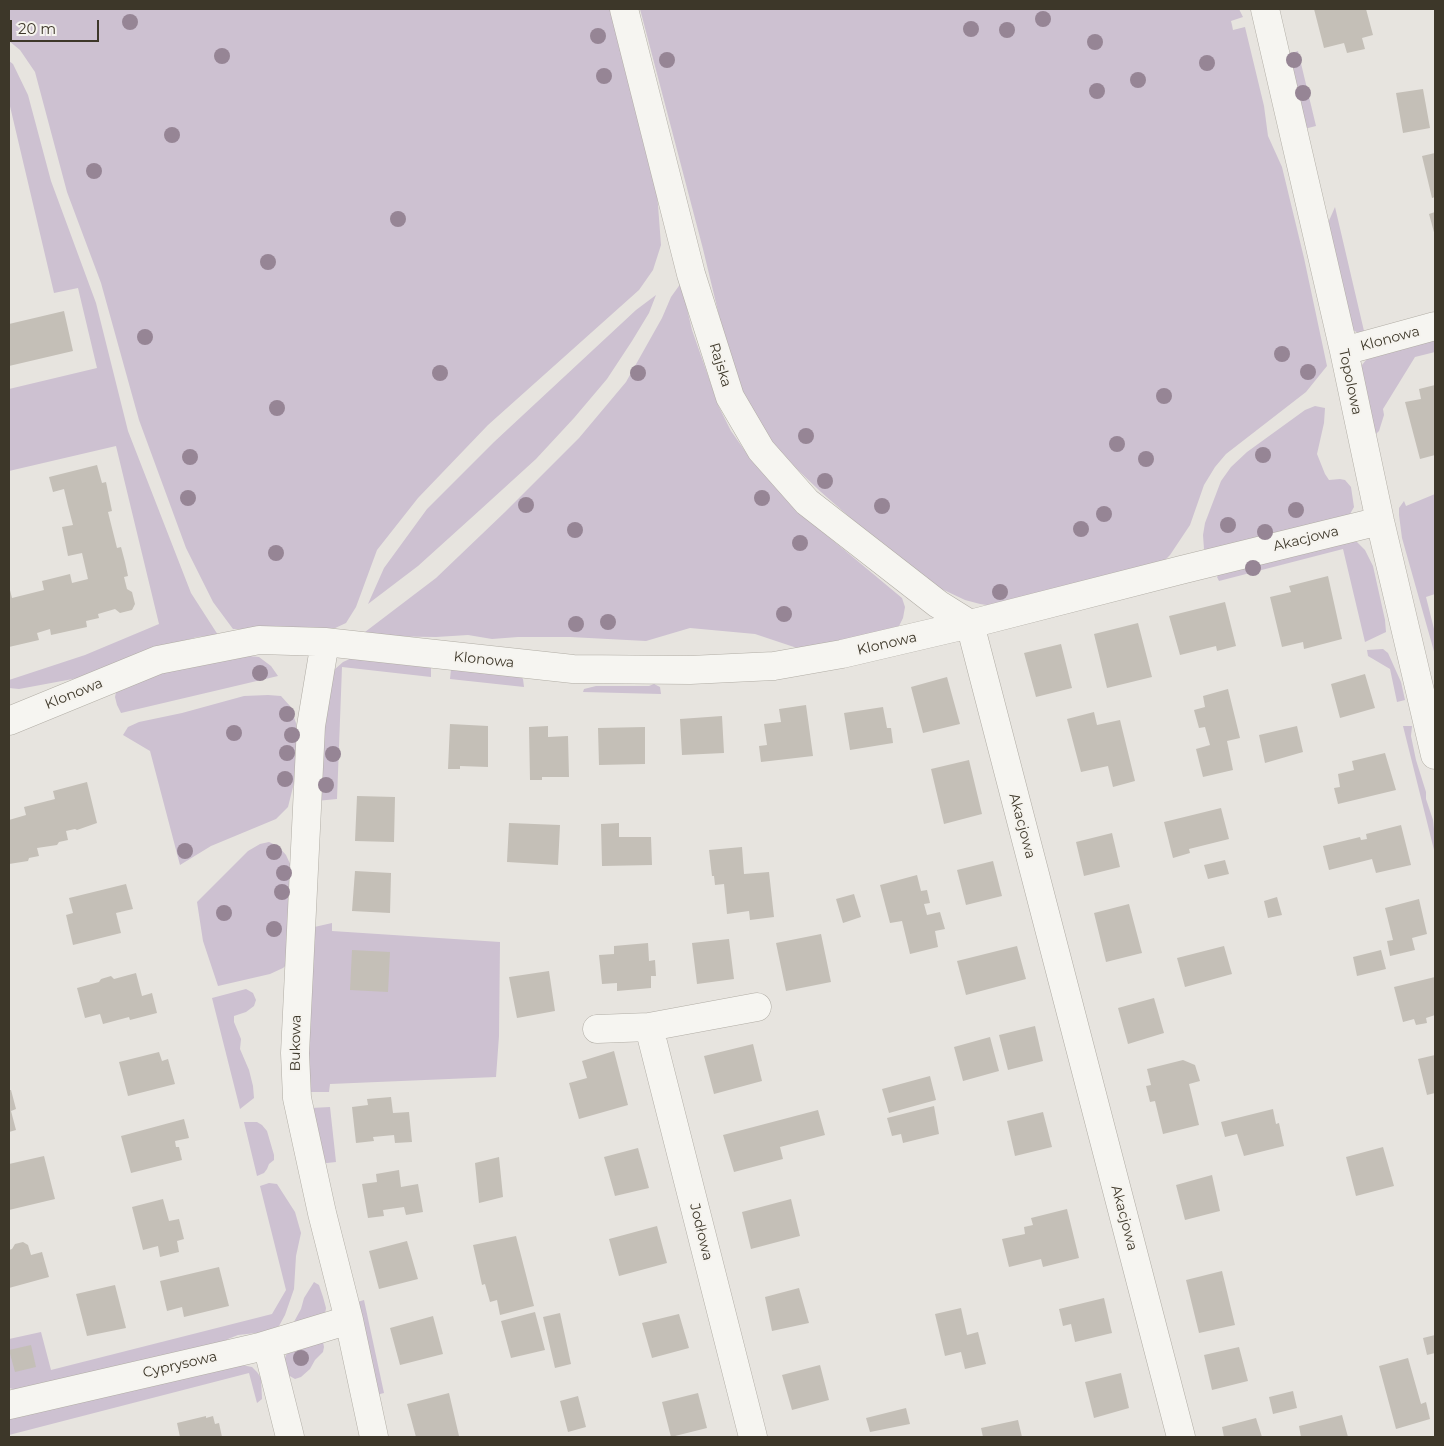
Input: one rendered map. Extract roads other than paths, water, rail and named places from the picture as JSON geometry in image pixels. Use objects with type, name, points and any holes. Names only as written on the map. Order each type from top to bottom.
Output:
[{"type":"street","name":"Rajska","points":[[624,9],[691,274],[730,397],[761,450],[807,502],[938,604],[970,624]]},
{"type":"street","name":"Topolowa","points":[[1265,9],[1344,351],[1380,521],[1435,755]]},
{"type":"street","name":"Klonowa","points":[[1344,351],[1435,326]]},
{"type":"street","name":"Akacjowa","points":[[1180,1437],[970,624],[1380,521]]},
{"type":"street","name":"Klonowa","points":[[9,721],[158,660],[259,640],[325,642],[573,669],[690,670],[774,666],[842,654],[970,624]]},
{"type":"street","name":"Bukowa","points":[[325,642],[311,726],[295,1062],[297,1098],[322,1213],[349,1320],[374,1437]]},
{"type":"street","points":[[597,1030],[649,1027],[757,1007]]},
{"type":"street","name":"Jodłowa","points":[[649,1027],[753,1437]]},
{"type":"street","name":"Cyprysowa","points":[[9,1404],[267,1345],[349,1320]]},
{"type":"street","points":[[267,1345],[290,1437]]}]
